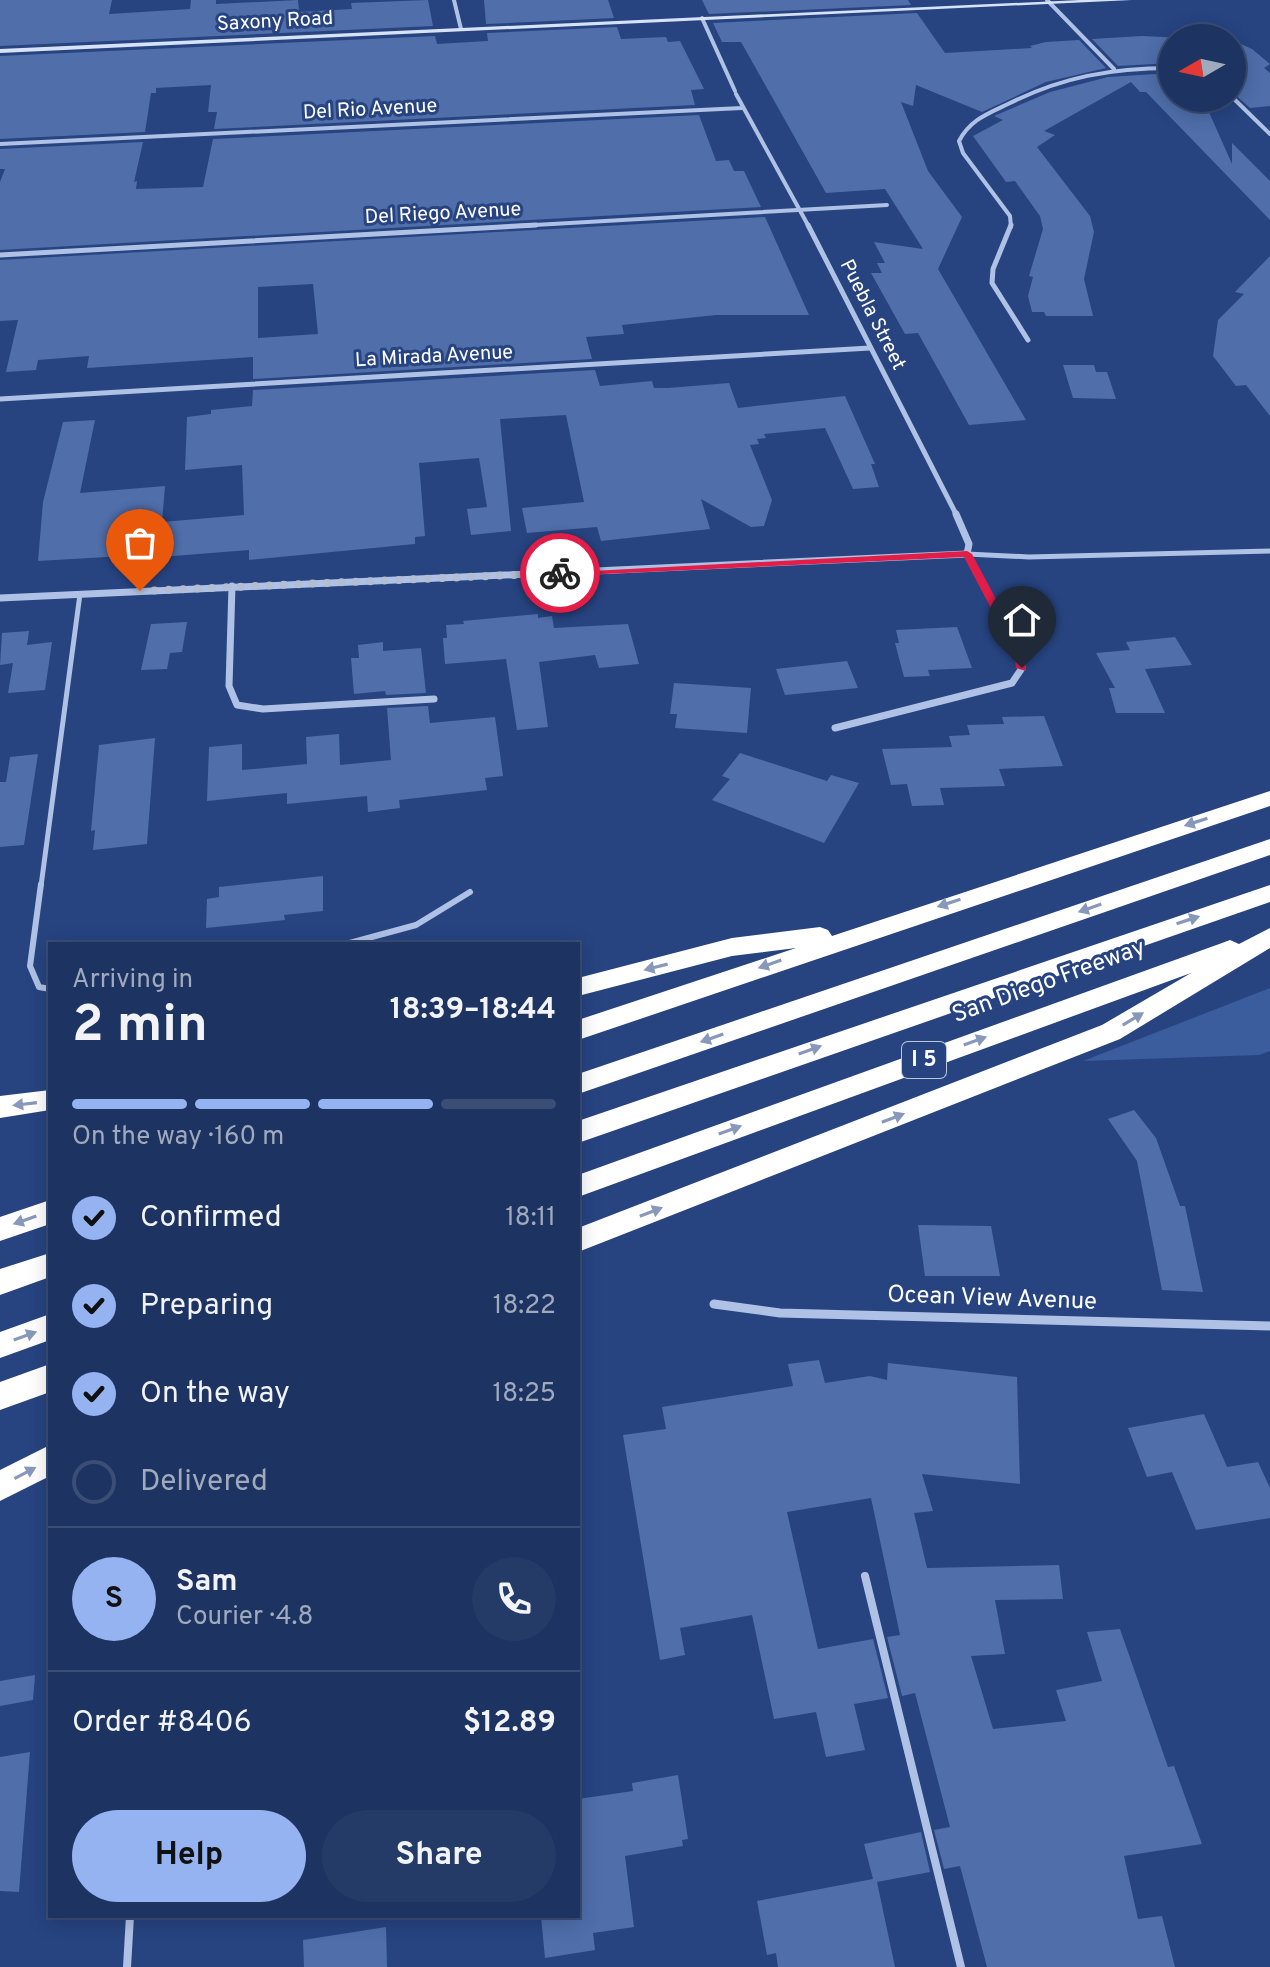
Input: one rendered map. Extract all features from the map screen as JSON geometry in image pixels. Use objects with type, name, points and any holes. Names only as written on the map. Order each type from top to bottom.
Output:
[{"type":"highway","points":[[580,1029],[870,929],[1270,798]]},
{"type":"highway","points":[[580,1083],[1270,847]]},
{"type":"highway","points":[[580,1131],[1270,893]]},
{"type":"highway","points":[[580,986],[732,947],[870,929]]},
{"type":"highway","points":[[580,1239],[1111,1032],[1270,936]]},
{"type":"highway","name":"San Diego Freeway","points":[[580,1185],[1270,936]]},
{"type":"highway","points":[[0,1107],[48,1100]]},
{"type":"highway","points":[[0,1229],[48,1213]]},
{"type":"highway","points":[[0,1282],[48,1266]]},
{"type":"highway","points":[[0,1345],[48,1328]]},
{"type":"highway","points":[[0,1396],[48,1379]]},
{"type":"highway","points":[[0,1486],[48,1461]]},
{"type":"street","points":[[454,0],[461,29]]},
{"type":"street","name":"Saxony Road","points":[[0,51],[1128,0]]},
{"type":"street","points":[[1049,2],[1114,69]]},
{"type":"street","name":"Puebla Street","points":[[702,18],[742,108],[800,210],[957,515],[969,544],[967,554],[1019,652],[1022,668],[1012,683],[835,728]]},
{"type":"street","points":[[1028,340],[992,283],[993,269],[1011,231],[1010,216],[982,181],[959,141],[967,124],[1052,81],[1078,73],[1158,68]]},
{"type":"street","name":"Del Rio Avenue","points":[[0,144],[742,108]]},
{"type":"street","points":[[1246,111],[1270,134]]},
{"type":"street","name":"Del Riego Avenue","points":[[0,255],[887,205]]},
{"type":"street","name":"La Mirada Avenue","points":[[0,399],[870,348]]},
{"type":"street","points":[[0,598],[967,554]]},
{"type":"street","points":[[232,586],[229,686],[237,705],[263,709],[434,699]]},
{"type":"street","name":"Ocean View Avenue","points":[[714,1304],[780,1313],[1270,1326]]},
{"type":"lane","points":[[967,554],[1029,557],[1270,551]]},
{"type":"lane","points":[[48,989],[39,987],[30,966],[80,594]]},
{"type":"lane","points":[[353,942],[416,925],[470,892]]},
{"type":"lane","points":[[865,1576],[961,1967]]},
{"type":"lane","points":[[127,1967],[130,1918]]},
{"type":"shaded area","points":[[1270,988],[1270,1051],[1259,1055],[1083,1061]]},
{"type":"building","points":[[0,0],[112,0],[109,14],[190,9],[191,0],[216,0],[216,4],[298,0],[299,12],[352,9],[351,3],[428,0],[433,26],[0,46]]},
{"type":"building","points":[[484,0],[608,0],[614,18],[486,24]]},
{"type":"building","points":[[702,0],[908,0],[911,5],[709,14]]},
{"type":"building","points":[[917,13],[945,53],[1032,48],[1030,46],[1046,42],[1079,40],[1106,68],[1046,82],[982,112],[916,85],[913,106],[901,102],[928,171],[962,217],[938,269],[1026,420],[969,425],[918,333],[905,334],[871,273],[882,273],[877,263],[885,263],[874,242],[923,249],[885,189],[826,193],[741,42],[722,42],[713,23]]},
{"type":"building","points":[[617,27],[621,39],[666,37],[668,42],[680,41],[704,89],[691,90],[695,105],[214,129],[217,112],[208,112],[211,85],[156,88],[156,93],[151,93],[145,132],[0,139],[0,56],[435,36],[437,44],[488,41],[487,33]]},
{"type":"building","points":[[1158,37],[1158,64],[1118,66],[1092,39]]},
{"type":"building","points":[[1246,46],[1270,64],[1264,68],[1270,73],[1270,106],[1250,108],[1246,104]]},
{"type":"building","points":[[1158,74],[1158,104],[1131,82],[1044,131],[1055,135],[1037,147],[1090,216],[1094,232],[1084,279],[1093,316],[1046,316],[1044,312],[1032,312],[1028,296],[1033,277],[1029,276],[1043,229],[1040,216],[1015,181],[1006,182],[973,136],[1003,120],[994,116],[1050,92],[1108,77]]},
{"type":"building","points":[[1165,112],[1209,112],[1232,164],[1232,143],[1270,181],[1270,220]]},
{"type":"building","points":[[699,115],[716,161],[729,160],[734,171],[744,171],[761,207],[0,250],[0,182],[5,169],[0,169],[0,149],[143,142],[134,182],[137,181],[136,189],[203,187],[213,139]]},
{"type":"building","points":[[765,217],[809,315],[716,315],[622,325],[624,334],[586,337],[592,359],[253,379],[253,357],[87,368],[89,356],[38,360],[36,370],[6,372],[18,320],[0,321],[0,260]],"holes":[[[313,284],[318,334],[258,338],[258,287]]]},
{"type":"building","points":[[1270,256],[1270,416],[1246,385],[1236,386],[1213,356],[1218,320],[1244,294],[1235,292]]},
{"type":"building","points":[[1063,365],[1094,365],[1096,372],[1107,372],[1116,399],[1073,398]]},
{"type":"building","points":[[595,370],[600,386],[652,381],[654,388],[729,383],[738,408],[845,396],[875,464],[871,464],[879,487],[853,489],[825,428],[764,434],[766,438],[757,439],[759,444],[750,445],[772,500],[764,526],[751,527],[701,499],[710,529],[601,541],[597,527],[527,533],[522,508],[584,502],[566,415],[500,419],[511,531],[471,535],[467,509],[487,507],[479,458],[419,463],[425,536],[415,537],[415,544],[249,560],[249,550],[123,560],[123,556],[38,561],[43,502],[63,422],[95,420],[80,493],[165,486],[162,522],[244,515],[242,465],[185,470],[187,417],[211,414],[211,410],[252,406],[253,390]]},
{"type":"building","points":[[538,614],[538,618],[552,616],[554,628],[628,624],[639,664],[599,668],[595,655],[539,662],[548,727],[517,730],[506,659],[445,664],[443,638],[447,638],[446,625]]},
{"type":"building","points":[[187,622],[182,652],[170,653],[167,669],[141,670],[151,624]]},
{"type":"building","points":[[957,627],[972,668],[928,670],[930,676],[904,677],[895,643],[899,643],[896,630]]},
{"type":"building","points":[[29,631],[27,645],[52,642],[45,690],[8,693],[13,663],[0,665],[2,633]]},
{"type":"building","points":[[1175,637],[1192,665],[1145,669],[1165,713],[1116,713],[1109,688],[1115,688],[1096,653],[1130,650],[1126,642]]},
{"type":"building","points":[[383,642],[383,651],[421,648],[426,693],[386,695],[385,691],[354,694],[351,658],[359,658],[358,645]]},
{"type":"building","points":[[847,661],[858,688],[785,695],[776,669]]},
{"type":"building","points":[[674,683],[751,688],[747,733],[675,728],[677,714],[670,714]]},
{"type":"building","points":[[428,706],[430,723],[495,717],[503,776],[485,778],[487,790],[399,800],[400,808],[368,812],[367,796],[287,804],[287,793],[207,801],[209,747],[242,744],[242,770],[307,764],[306,737],[339,734],[340,765],[391,760],[387,708]]},
{"type":"building","points":[[1044,716],[1063,766],[999,769],[1005,786],[940,788],[944,805],[912,806],[907,784],[891,785],[882,749],[952,747],[949,736],[970,735],[967,725],[1004,724],[1002,717]]},
{"type":"building","points":[[155,738],[147,844],[93,850],[95,830],[91,831],[99,745]]},
{"type":"building","points":[[740,753],[827,781],[831,775],[859,783],[824,843],[712,800],[730,779],[722,776]]},
{"type":"building","points":[[38,754],[24,845],[0,847],[0,782],[6,782],[10,757]]},
{"type":"building","points":[[323,876],[323,911],[284,915],[285,920],[206,928],[207,899],[219,897],[219,887]]},
{"type":"building","points":[[1134,1110],[1156,1138],[1180,1206],[1185,1206],[1203,1292],[1162,1290],[1137,1161],[1108,1119]]},
{"type":"building","points":[[918,1225],[991,1226],[1000,1276],[925,1276]]},
{"type":"building","points":[[819,1360],[825,1383],[870,1376],[887,1380],[888,1363],[1017,1377],[1020,1484],[922,1474],[933,1511],[914,1513],[927,1568],[1059,1565],[1063,1599],[995,1600],[1005,1654],[971,1656],[993,1729],[1066,1721],[1056,1690],[1102,1681],[1087,1632],[1120,1629],[1168,1767],[1174,1766],[1202,1844],[1124,1856],[1138,1919],[1162,1916],[1175,1967],[987,1967],[960,1866],[944,1869],[934,1830],[950,1827],[915,1693],[902,1696],[887,1637],[900,1635],[871,1498],[787,1512],[818,1649],[873,1639],[888,1698],[854,1704],[865,1750],[826,1757],[816,1712],[774,1719],[752,1615],[680,1628],[685,1655],[660,1660],[623,1435],[666,1429],[662,1407],[793,1386],[788,1364]]},
{"type":"building","points":[[1204,1414],[1227,1467],[1258,1462],[1270,1488],[1270,1518],[1196,1530],[1172,1472],[1147,1477],[1128,1428]]},
{"type":"building","points":[[35,1675],[33,1700],[0,1706],[0,1681]]},
{"type":"building","points":[[30,1752],[19,1892],[0,1891],[0,1757]]},
{"type":"building","points":[[678,1775],[688,1839],[682,1840],[683,1846],[625,1856],[634,1927],[593,1933],[595,1950],[545,1958],[541,1918],[580,1918],[580,1799],[633,1791],[632,1783]]},
{"type":"building","points":[[921,1832],[930,1872],[877,1882],[895,1967],[778,1967],[776,1953],[767,1955],[757,1901],[873,1879],[864,1844]]},
{"type":"building","points":[[386,1927],[387,1967],[304,1967],[303,1940]]},
{"type":"way so far","points":[[140,591],[560,573]]},
{"type":"route","points":[[560,573],[967,554],[1019,652],[1022,668]]}]
